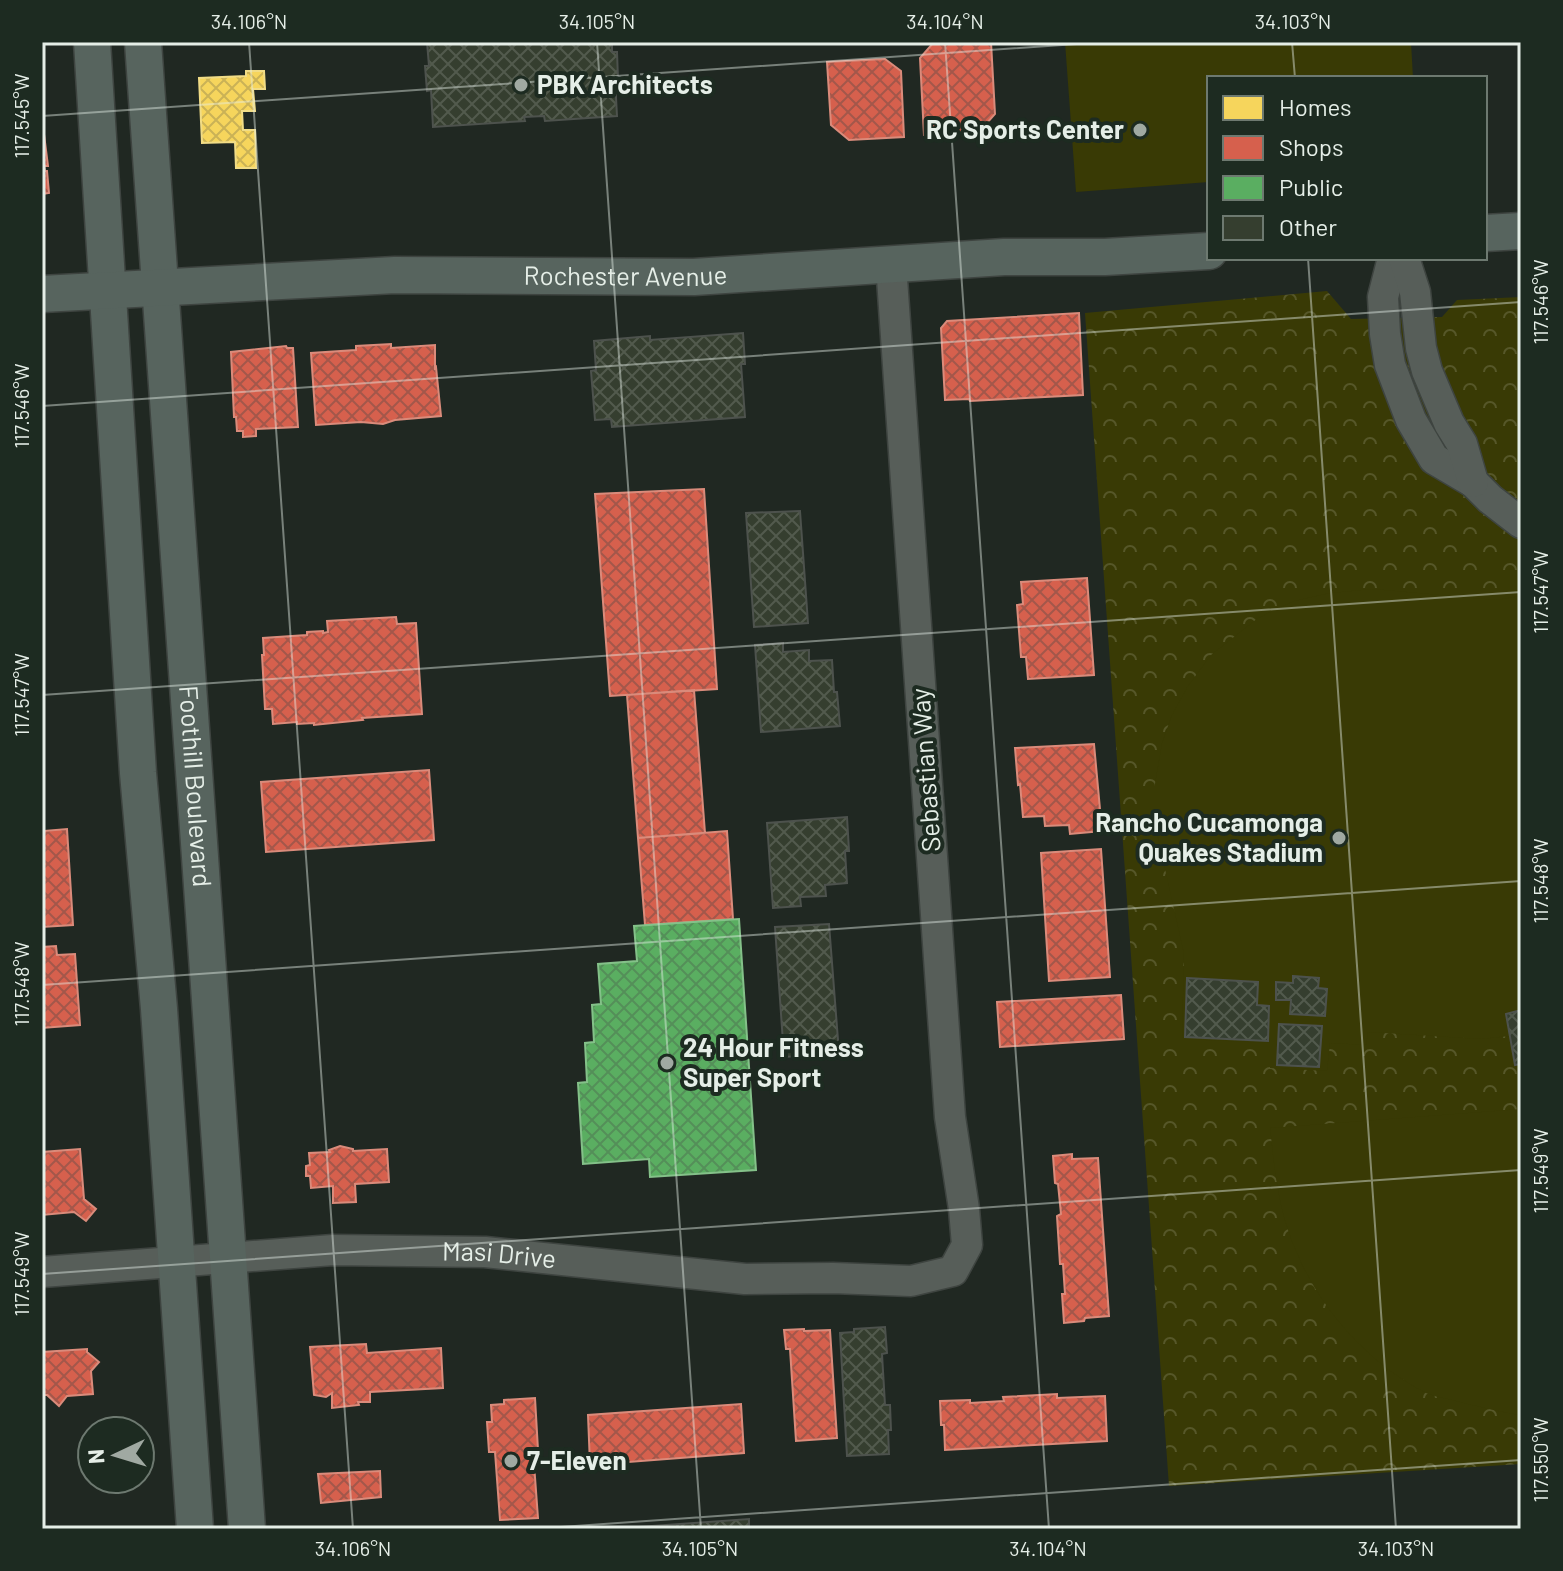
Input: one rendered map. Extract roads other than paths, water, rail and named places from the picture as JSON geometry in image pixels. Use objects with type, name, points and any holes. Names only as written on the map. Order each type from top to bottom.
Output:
[{"type":"main road","name":"Foothill Boulevard","points":[[92,42],[138,773],[159,1009],[195,1529]]},
{"type":"main road","name":"Foothill Boulevard","points":[[143,42],[247,1529]]},
{"type":"main road","points":[[1487,233],[1521,231]]},
{"type":"main road","name":"Rochester Avenue","points":[[42,294],[395,275],[694,277],[1004,257],[1105,257],[1207,251]]},
{"type":"street","points":[[1392,260],[1383,297],[1385,334],[1390,365],[1411,420],[1434,459],[1473,482],[1521,523]]},
{"type":"street","points":[[1405,260],[1415,292],[1421,348],[1427,371],[1449,423],[1462,444],[1473,482]]},
{"type":"street","name":"Sebastian Way","points":[[891,264],[950,1117],[967,1245],[953,1271]]},
{"type":"street","name":"Masi Drive","points":[[42,1272],[333,1250],[485,1252],[745,1279],[911,1281],[953,1271]]},
{"type":"place","name":"PBK Architects","points":[[521,85]]},
{"type":"place","name":"RC Sports Center","points":[[1140,130]]},
{"type":"place","name":"Rancho Cucamonga Quakes Stadium","points":[[1339,838]]},
{"type":"place","name":"24 Hour Fitness Super Sport","points":[[667,1063]]},
{"type":"place","name":"7-Eleven","points":[[511,1461]]}]
